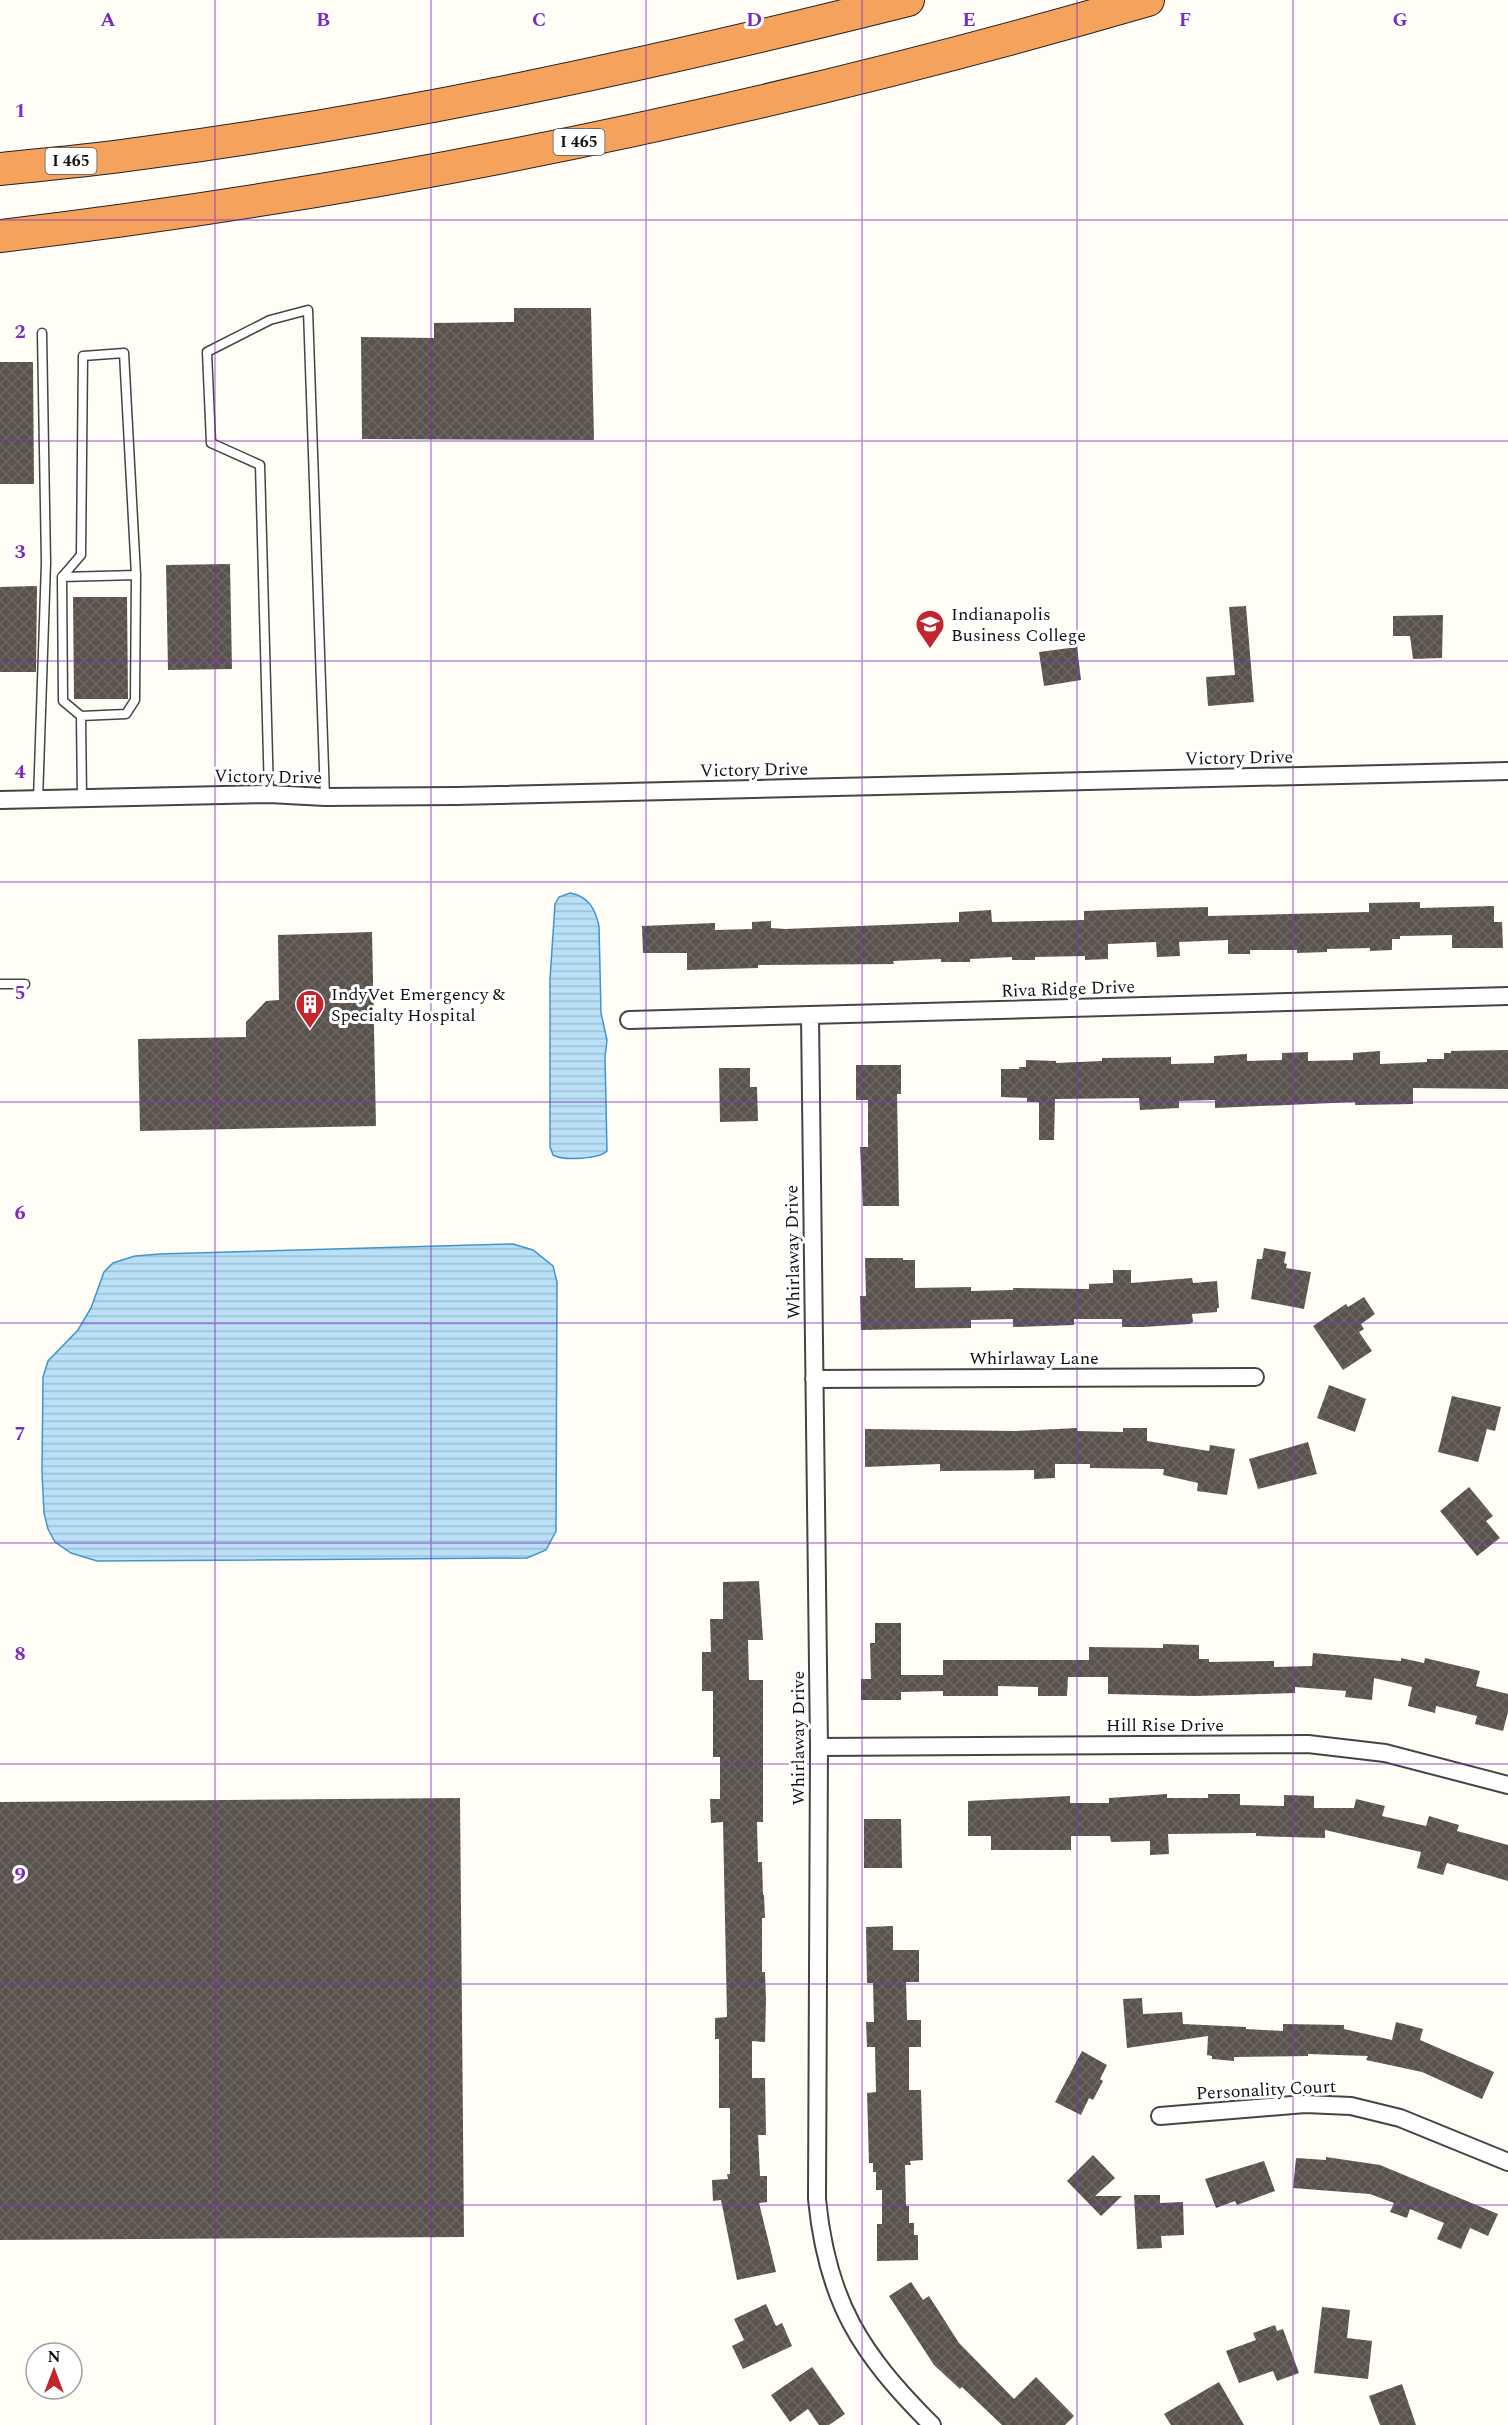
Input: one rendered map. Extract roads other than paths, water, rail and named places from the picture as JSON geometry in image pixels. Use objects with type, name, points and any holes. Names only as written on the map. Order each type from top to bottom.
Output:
[{"type":"highway","name":"I 465","points":[[0,169],[142,154],[307,128],[584,76],[908,0]]},
{"type":"highway","name":"I 465","points":[[0,236],[259,202],[597,138],[924,62],[1148,0]]},
{"type":"highway","points":[[0,160],[142,154]]},
{"type":"highway","points":[[0,243],[76,227]]},
{"type":"street","name":"Victory Drive","points":[[0,800],[269,794],[325,797],[457,796],[1508,771]]},
{"type":"street","name":"Riva Ridge Drive","points":[[629,1020],[1508,996]]},
{"type":"street","name":"Whirlaway Drive","points":[[810,1016],[819,1747],[817,2199],[820,2231],[832,2281],[848,2319],[863,2346],[896,2388],[932,2425]]},
{"type":"street","name":"Whirlaway Lane","points":[[814,1379],[1255,1377]]},
{"type":"street","name":"Hill Rise Drive","points":[[819,1747],[1308,1744],[1385,1753],[1508,1785]]},
{"type":"street","name":"Personality Court","points":[[1160,2116],[1305,2104],[1351,2106],[1400,2118],[1508,2162]]},
{"type":"lane","points":[[269,794],[260,465],[211,443],[207,351],[270,320],[308,310],[325,797]]},
{"type":"lane","points":[[38,800],[46,563],[42,333]]},
{"type":"lane","points":[[124,353],[136,575],[135,700],[126,714],[81,716],[63,701],[62,577],[81,555],[83,356],[124,353]]},
{"type":"lane","points":[[62,577],[136,575]]},
{"type":"lane","points":[[81,716],[82,798]]},
{"type":"lane","points":[[0,984],[25,984]]},
{"type":"water","points":[[570,893],[582,897],[590,904],[599,926],[601,1013],[607,1040],[605,1057],[607,1151],[597,1156],[572,1158],[553,1155],[550,1147],[550,979],[555,904],[559,897]]},
{"type":"water","points":[[513,1244],[533,1250],[553,1266],[557,1282],[556,1531],[546,1550],[527,1558],[97,1561],[71,1553],[55,1542],[48,1529],[44,1513],[43,1377],[48,1361],[78,1330],[91,1308],[104,1272],[113,1263],[135,1256],[160,1254]]},
{"type":"place","name":"Indianapolis Business College","points":[[930,650]]},
{"type":"place","name":"IndyVet Emergency & Specialty Hospital","points":[[310,1030]]}]
